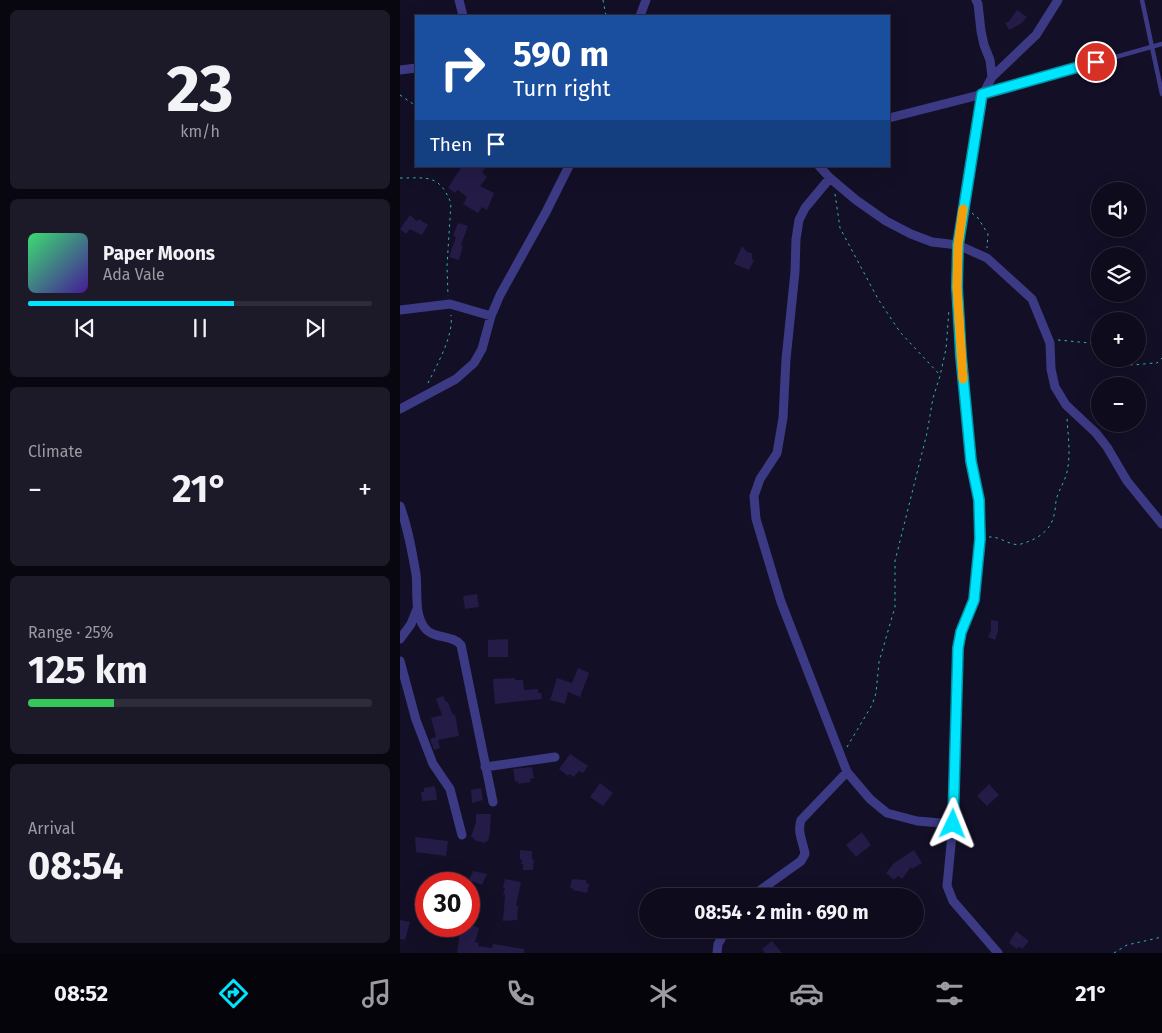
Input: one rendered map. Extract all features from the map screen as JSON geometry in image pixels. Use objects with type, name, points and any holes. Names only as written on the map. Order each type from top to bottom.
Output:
[{"type":"street","points":[[459,0],[463,15]]},
{"type":"street","points":[[640,15],[646,0]]},
{"type":"street","points":[[976,0],[984,45],[990,60],[992,77]]},
{"type":"street","points":[[998,953],[951,898],[947,886],[953,824],[958,648],[961,632],[974,600],[980,539],[979,500],[971,461],[961,356],[957,287],[958,245],[982,94],[992,77],[1036,34],[1058,0]]},
{"type":"street","points":[[400,70],[415,68]]},
{"type":"street","points":[[890,118],[982,94]]},
{"type":"street","points":[[400,409],[456,379],[474,363],[482,349],[491,316],[500,295],[569,167]]},
{"type":"street","points":[[820,167],[856,200],[879,216],[911,234],[932,242],[958,245],[986,258],[1032,299],[1050,343],[1051,369],[1055,387],[1066,405],[1096,433],[1107,447],[1127,481],[1162,524]]},
{"type":"street","points":[[832,180],[805,208],[799,220],[786,358],[782,427],[778,453],[760,479],[754,496],[756,519],[782,602],[847,772],[870,799],[887,813],[917,821],[953,824]]},
{"type":"street","points":[[400,310],[450,304],[491,316]]},
{"type":"street","points":[[400,506],[406,522],[416,576],[419,619],[424,628],[435,635],[455,640],[461,645],[493,802]]},
{"type":"street","points":[[400,639],[411,624],[418,608]]},
{"type":"street","points":[[400,661],[416,720],[433,764],[450,789],[462,835]]},
{"type":"street","points":[[485,766],[555,758]]},
{"type":"street","points":[[763,888],[801,861],[805,854],[799,836],[801,820],[847,772]]},
{"type":"street","points":[[717,953],[721,938]]},
{"type":"lane","points":[[1142,0],[1162,94]]},
{"type":"lane","points":[[982,94],[1162,44]]},
{"type":"path","points":[[603,0],[606,15]]},
{"type":"path","points":[[400,95],[415,105]]},
{"type":"path","points":[[400,178],[431,178],[439,183],[448,194],[452,203],[447,266],[447,285],[452,321],[443,353],[421,398]]},
{"type":"path","points":[[832,180],[840,228],[855,258],[878,299],[900,332],[940,376]]},
{"type":"path","points":[[964,202],[988,234],[986,258]]},
{"type":"path","points":[[841,759],[872,705],[876,693],[879,662],[895,607],[896,561],[946,349],[949,309]]},
{"type":"path","points":[[1050,343],[1057,340],[1091,343]]},
{"type":"path","points":[[1146,364],[1157,364],[1162,358]]},
{"type":"path","points":[[980,539],[994,537],[1012,544],[1021,544],[1044,534],[1050,526],[1055,515],[1054,507],[1058,494],[1067,472],[1069,454],[1066,405]]},
{"type":"path","points":[[1114,953],[1127,945],[1162,937]]},
{"type":"building","points":[[1017,10],[1027,17],[1022,23],[1009,30],[1005,23],[1009,21]]},
{"type":"building","points":[[461,167],[486,167],[482,172],[487,177],[480,186],[494,193],[487,210],[482,207],[478,213],[463,204],[467,197],[458,190],[455,193],[448,188]]},
{"type":"building","points":[[410,215],[417,221],[419,219],[428,225],[422,235],[410,229],[406,234],[400,229]]},
{"type":"building","points":[[458,223],[468,226],[461,245],[463,246],[459,260],[449,257],[456,237],[453,236]]},
{"type":"building","points":[[742,246],[747,252],[752,253],[752,259],[754,260],[749,270],[734,264]]},
{"type":"building","points":[[477,594],[479,607],[465,609],[463,596]]},
{"type":"building","points":[[991,620],[998,621],[998,631],[995,640],[988,637],[991,630]]},
{"type":"building","points":[[508,639],[508,657],[488,657],[488,640]]},
{"type":"building","points":[[578,668],[589,673],[580,697],[568,692],[565,704],[550,700],[557,678],[572,683]]},
{"type":"building","points":[[515,678],[515,680],[523,680],[524,690],[538,689],[542,699],[495,704],[493,679]]},
{"type":"building","points":[[443,696],[446,702],[448,702],[453,715],[455,714],[459,736],[438,740],[440,748],[434,750],[430,739],[436,737],[431,718],[442,715],[436,699]]},
{"type":"building","points":[[570,754],[588,766],[583,773],[579,771],[574,777],[569,774],[568,776],[559,769]]},
{"type":"building","points":[[532,767],[534,778],[530,779],[531,782],[518,784],[518,781],[515,782],[513,769]]},
{"type":"building","points":[[600,783],[613,793],[603,806],[590,797]]},
{"type":"building","points":[[989,784],[999,795],[987,806],[977,796]]},
{"type":"building","points":[[435,786],[437,800],[422,801],[421,792],[424,792],[424,788]]},
{"type":"building","points":[[481,788],[483,800],[472,803],[471,790]]},
{"type":"building","points":[[476,814],[491,814],[490,832],[488,841],[485,843],[474,840],[471,837],[476,822]]},
{"type":"building","points":[[862,832],[871,845],[856,857],[846,845]]},
{"type":"building","points":[[415,837],[448,841],[446,856],[416,852]]},
{"type":"building","points":[[520,850],[532,851],[532,859],[534,860],[533,870],[523,870]]},
{"type":"building","points":[[914,850],[922,863],[912,869],[911,867],[902,879],[898,876],[894,880],[886,873],[894,863]]},
{"type":"building","points":[[480,872],[487,874],[482,885],[480,884]]},
{"type":"building","points":[[505,879],[521,882],[516,905],[518,906],[517,920],[503,921],[505,895],[503,895],[505,888],[503,888]]},
{"type":"building","points":[[572,879],[586,880],[586,883],[589,884],[587,893],[572,890],[573,888],[570,888]]},
{"type":"building","points":[[400,920],[410,922],[405,940],[400,939]]},
{"type":"building","points":[[1016,931],[1029,941],[1022,949],[1019,946],[1017,949],[1009,943]]},
{"type":"building","points":[[459,937],[476,937],[475,942],[479,943],[478,946],[492,948],[493,944],[524,949],[524,953],[457,953]]},
{"type":"building","points":[[772,941],[782,953],[765,953],[762,949]]},
{"type":"slow traffic","points":[[963,209],[958,245],[957,287],[963,379]]},
{"type":"route","points":[[953,824],[958,648],[961,632],[974,600],[980,539],[979,500],[971,461],[961,356],[957,287],[958,245],[982,94],[1096,62]]}]
